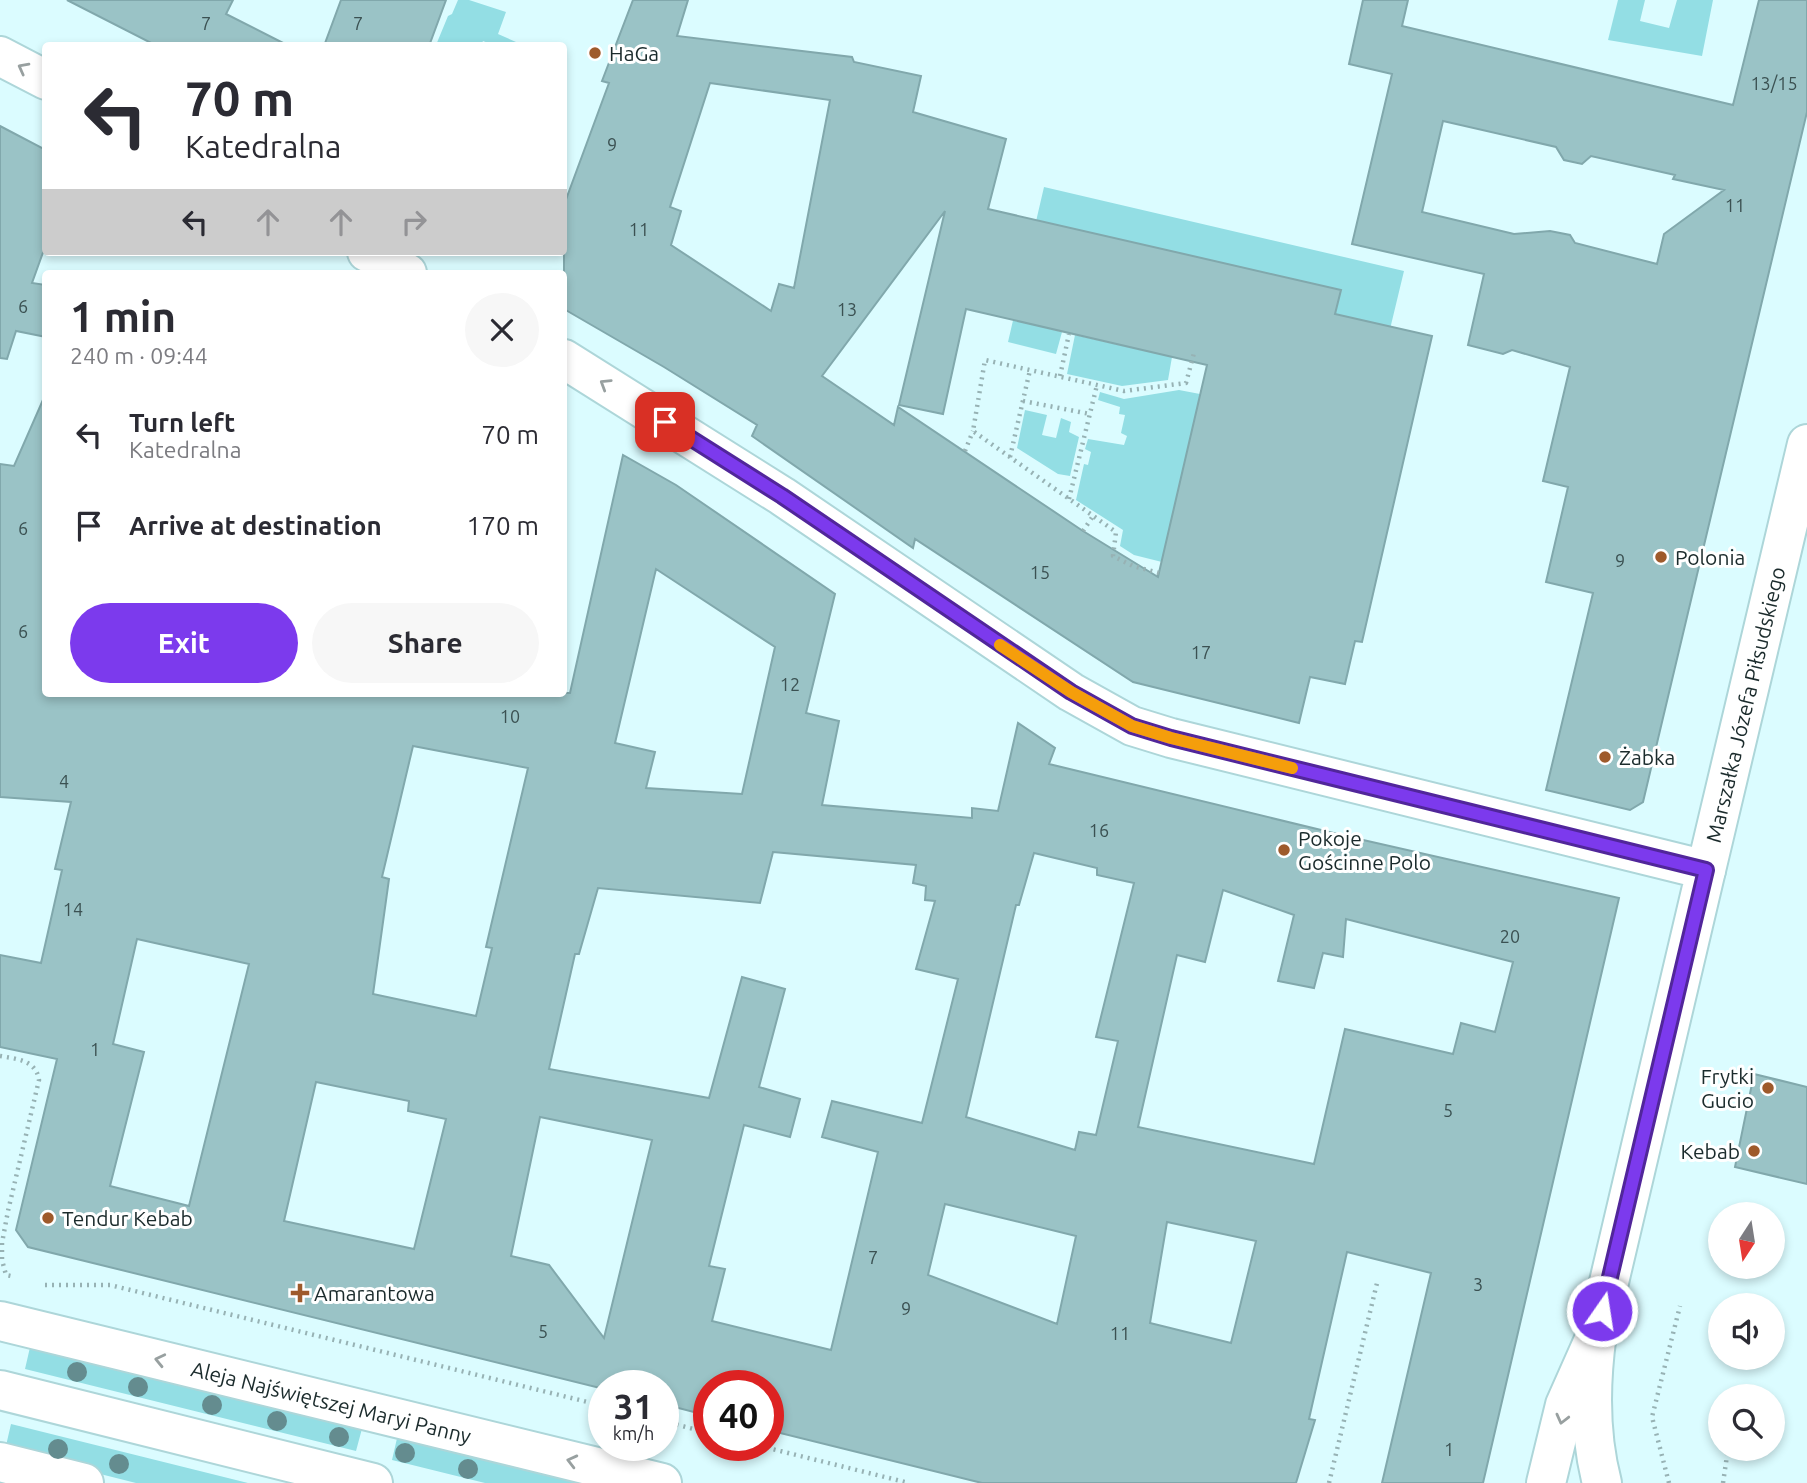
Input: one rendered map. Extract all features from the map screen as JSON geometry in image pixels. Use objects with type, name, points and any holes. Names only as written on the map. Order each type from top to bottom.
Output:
[{"type":"street","points":[[0,56],[42,78]]},
{"type":"street","points":[[375,256],[401,270]]},
{"type":"street","points":[[567,361],[782,496],[1071,692],[1132,726],[1171,738],[1706,870]]},
{"type":"street","name":"Marszałka Józefa Piłsudskiego","points":[[1602,1483],[1596,1454],[1591,1374],[1597,1333],[1807,444]]},
{"type":"street","name":"Aleja Najświętszej Maryi Panny","points":[[0,1321],[662,1483]]},
{"type":"street","name":"Marszałka Józefa Piłsudskiego","points":[[1546,1483],[1566,1405],[1597,1333]]},
{"type":"street","points":[[0,1390],[373,1483]]},
{"type":"street","points":[[0,1462],[85,1483]]},
{"type":"path","points":[[1060,376],[1069,334]]},
{"type":"path","points":[[965,451],[973,430],[985,360],[1124,391],[1186,383],[1194,353]]},
{"type":"path","points":[[1010,457],[1030,370]]},
{"type":"path","points":[[1069,499],[1097,385]]},
{"type":"path","points":[[1023,401],[1090,414]]},
{"type":"path","points":[[973,430],[1116,531],[1113,556],[1133,566],[1159,573]]},
{"type":"path","points":[[1083,531],[1093,516]]},
{"type":"path","points":[[0,1056],[33,1065],[39,1080],[6,1222],[2,1260],[6,1275]]},
{"type":"path","points":[[0,1273],[19,1280]]},
{"type":"path","points":[[1329,1483],[1377,1283]]},
{"type":"path","points":[[32,1286],[110,1285],[588,1402]]},
{"type":"path","points":[[1669,1483],[1652,1417],[1680,1306]]},
{"type":"path","points":[[784,1452],[909,1483]]},
{"type":"path","points":[[1723,1483],[1726,1461]]},
{"type":"shaded area","points":[[458,0],[469,0],[506,12],[498,34],[516,42],[437,42],[448,16],[452,14]]},
{"type":"shaded area","points":[[1618,0],[1645,0],[1640,21],[1669,28],[1677,0],[1713,0],[1702,56],[1608,40]]},
{"type":"shaded area","points":[[1044,187],[1404,271],[1378,379],[1323,369],[1341,290],[1053,224],[1030,324],[1062,332],[1056,354],[1008,342]]},
{"type":"shaded area","points":[[1075,335],[1172,357],[1168,380],[1122,386],[1067,374]]},
{"type":"shaded area","points":[[1179,390],[1200,394],[1162,562],[1134,555],[1120,546],[1123,530],[1076,500],[1084,464],[1088,465],[1091,452],[1085,449],[1088,439],[1124,445],[1127,436],[1121,433],[1125,415],[1119,414],[1120,407],[1098,400],[1100,392],[1124,399]]},
{"type":"shaded area","points":[[1025,410],[1047,415],[1042,435],[1056,438],[1061,418],[1071,422],[1069,432],[1079,437],[1070,476],[1058,474],[1017,448]]},
{"type":"shaded area","points":[[31,1343],[363,1425],[356,1451],[25,1369]]},
{"type":"shaded area","points":[[11,1424],[248,1483],[136,1483],[5,1450]]},
{"type":"shaded area","points":[[398,1434],[598,1483],[485,1483],[392,1460]]},
{"type":"building","points":[[67,0],[233,0],[226,14],[281,42],[149,42]]},
{"type":"building","points":[[341,0],[446,0],[430,42],[325,42]]},
{"type":"building","points":[[633,0],[688,0],[677,36],[852,57],[854,62],[921,76],[913,112],[1006,139],[988,209],[1341,290],[1335,314],[1432,336],[1362,642],[1355,641],[1345,684],[1310,677],[1299,723],[1133,682],[915,539],[913,548],[752,436],[757,425],[567,311],[567,270],[564,270],[564,256],[567,256],[567,197],[609,83],[602,81]],"holes":[[[710,83],[830,100],[794,288],[779,284],[771,311],[671,245],[681,211],[670,207]],[[945,211],[899,405],[943,414],[966,309],[1207,365],[1158,577],[1083,531],[898,407],[894,425],[822,376]]]},
{"type":"building","points":[[1363,0],[1408,0],[1402,26],[1733,105],[1759,0],[1807,0],[1807,112],[1643,802],[1630,810],[1546,790],[1593,593],[1546,582],[1568,487],[1543,481],[1570,367],[1512,350],[1503,354],[1468,345],[1484,274],[1352,244],[1392,74],[1349,64]],"holes":[[[1443,121],[1556,147],[1564,160],[1582,164],[1591,156],[1675,175],[1673,179],[1724,190],[1664,234],[1657,264],[1575,243],[1570,235],[1550,231],[1514,234],[1422,212]]]},
{"type":"building","points":[[0,126],[42,148],[42,255],[32,283],[42,284],[42,336],[16,331],[7,359],[0,358]]},
{"type":"building","points":[[42,402],[42,697],[567,697],[623,455],[676,485],[835,594],[806,713],[839,721],[822,805],[972,818],[972,808],[998,811],[1018,723],[1055,748],[1049,764],[1350,837],[1619,898],[1483,1483],[1382,1483],[1431,1273],[1347,1252],[1309,1419],[1315,1420],[1296,1483],[982,1483],[784,1434],[784,1370],[693,1370],[693,1412],[679,1408],[679,1370],[588,1370],[588,1385],[28,1247],[16,1230],[57,1059],[0,1047],[0,955],[41,963],[62,870],[55,869],[71,802],[0,797],[0,464],[14,466]],"holes":[[[656,569],[775,647],[742,794],[646,788],[655,752],[615,743]],[[413,746],[528,768],[486,947],[492,948],[476,1016],[373,994],[389,879],[382,877]],[[773,852],[916,865],[913,883],[926,886],[925,900],[935,901],[916,969],[958,979],[922,1123],[832,1101],[822,1137],[878,1152],[831,1350],[712,1321],[725,1269],[709,1266],[744,1125],[790,1137],[800,1099],[759,1087],[785,989],[742,977],[709,1098],[549,1069],[575,954],[579,954],[598,888],[760,903]],[[1034,853],[1097,868],[1097,875],[1134,883],[1096,1037],[1118,1041],[1096,1135],[1079,1132],[1075,1150],[966,1117],[1016,905],[1019,905]],[[1223,890],[1294,915],[1278,981],[1314,988],[1323,953],[1343,957],[1346,919],[1513,962],[1495,1032],[1461,1023],[1453,1054],[1345,1029],[1314,1164],[1138,1127],[1177,955],[1205,962]],[[137,939],[249,964],[189,1206],[110,1186],[144,1052],[113,1044]],[[316,1082],[409,1101],[408,1111],[446,1119],[414,1249],[284,1221]],[[540,1117],[652,1140],[604,1338],[549,1265],[511,1256]],[[945,1204],[1076,1236],[1057,1324],[928,1275]],[[1167,1222],[1256,1241],[1231,1343],[1150,1323]]]},
{"type":"building","points":[[1754,1074],[1807,1087],[1807,1184],[1735,1167]]},
{"type":"slow traffic","points":[[1000,645],[1071,692],[1132,726],[1292,768]]},
{"type":"place","name":"HaGa","points":[[595,53]]},
{"type":"place","name":"Polonia","points":[[1661,557]]},
{"type":"place","name":"Żabka","points":[[1605,757]]},
{"type":"place","name":"Pokoje Gościnne Polo","points":[[1284,850]]},
{"type":"place","name":"Frytki Gucio","points":[[1768,1088]]},
{"type":"place","name":"Kebab","points":[[1754,1151]]},
{"type":"place","name":"Tendur Kebab","points":[[48,1218]]},
{"type":"place","name":"Amarantowa","points":[[300,1293]]},
{"type":"route","points":[[665,422],[782,496],[1071,692],[1132,726],[1171,738],[1706,870],[1602,1311]]}]
